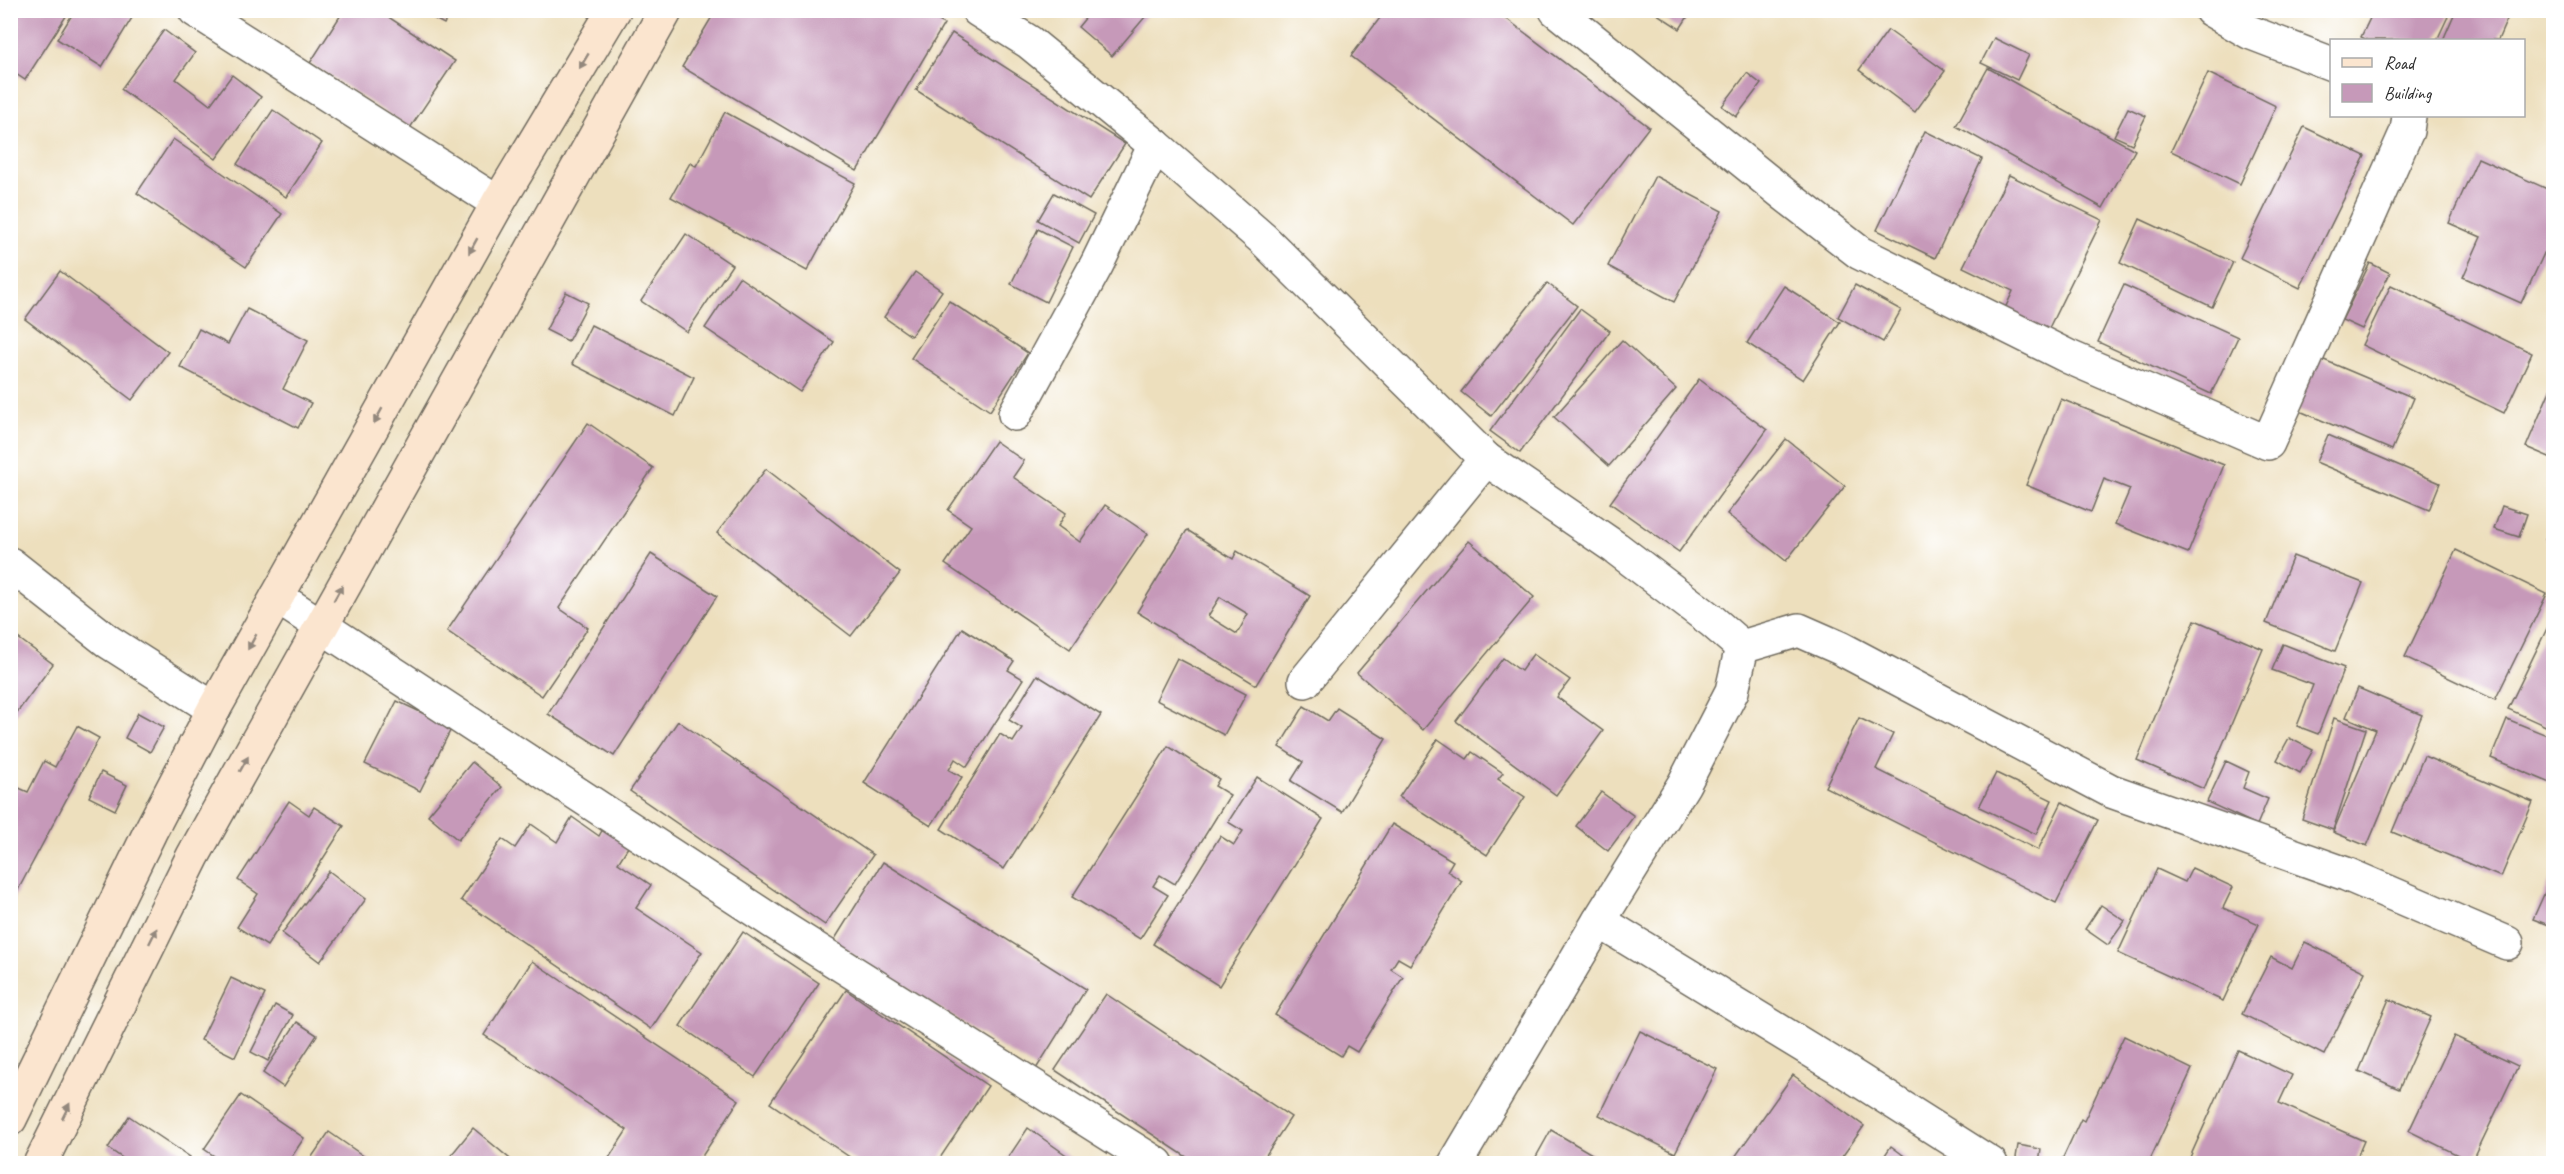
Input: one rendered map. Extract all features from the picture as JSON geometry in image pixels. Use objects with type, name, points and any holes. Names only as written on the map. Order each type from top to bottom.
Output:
[{"type":"street","points":[[195,10],[498,203]]},
{"type":"street","points":[[10,1119],[145,843],[214,709],[498,203],[614,10]]},
{"type":"street","points":[[40,1164],[193,856],[666,10]]},
{"type":"street","points":[[978,10],[1029,42],[1155,145],[1263,239],[1486,459],[1616,548],[1742,647]]},
{"type":"street","points":[[1557,10],[1860,253],[2069,357],[2268,443],[2407,131],[2409,117]]},
{"type":"street","points":[[2211,10],[2249,32],[2330,64]]},
{"type":"street","points":[[1015,414],[1097,264],[1155,145]]},
{"type":"street","points":[[1305,681],[1486,459]]},
{"type":"street","points":[[10,564],[109,642],[214,709]]},
{"type":"street","points":[[278,597],[773,922],[1157,1164]]},
{"type":"street","points":[[1742,647],[1799,630],[1840,648],[2112,790],[2346,874],[2507,942]]},
{"type":"street","points":[[1455,1164],[1599,921],[1684,784],[1732,691],[1742,647]]},
{"type":"street","points":[[1599,921],[1830,1061],[1991,1164]]},
{"type":"building","points":[[10,10],[70,10],[25,80],[10,70]]},
{"type":"building","points":[[75,10],[131,10],[135,13],[102,67],[57,39]]},
{"type":"building","points":[[344,10],[378,10],[455,61],[410,128],[310,63]]},
{"type":"building","points":[[418,10],[451,10],[444,24]]},
{"type":"building","points":[[716,10],[921,10],[944,24],[857,171],[682,67]]},
{"type":"building","points":[[1092,10],[1151,10],[1112,56],[1078,27]]},
{"type":"building","points":[[1386,10],[1495,10],[1649,127],[1573,225],[1351,56]]},
{"type":"building","points":[[1651,10],[1692,10],[1680,29]]},
{"type":"building","points":[[2374,10],[2451,10],[2437,39],[2365,39],[2361,37]]},
{"type":"building","points":[[2456,10],[2511,10],[2498,39],[2443,39]]},
{"type":"building","points":[[164,30],[195,53],[176,79],[210,105],[232,75],[261,97],[216,159],[121,89]]},
{"type":"building","points":[[1888,30],[1945,71],[1915,112],[1859,70]]},
{"type":"building","points":[[952,33],[1125,144],[1089,200],[916,90]]},
{"type":"building","points":[[1994,38],[2029,55],[2017,80],[1981,63]]},
{"type":"building","points":[[1988,68],[2135,150],[2103,208],[1956,126]]},
{"type":"building","points":[[1747,73],[1761,84],[1736,117],[1722,106]]},
{"type":"building","points":[[2208,73],[2276,106],[2240,184],[2171,151]]},
{"type":"building","points":[[2128,108],[2146,116],[2132,144],[2114,136]]},
{"type":"building","points":[[273,110],[322,143],[286,197],[237,164]]},
{"type":"building","points":[[725,112],[855,183],[807,271],[671,197],[690,163],[696,166]]},
{"type":"building","points":[[2304,127],[2365,156],[2300,288],[2240,258]]},
{"type":"building","points":[[1925,131],[1982,159],[1935,258],[1877,230]]},
{"type":"building","points":[[173,139],[282,214],[246,267],[137,193]]},
{"type":"building","points":[[2478,158],[2554,192],[2554,232],[2521,303],[2463,277],[2481,237],[2449,223]]},
{"type":"building","points":[[2009,175],[2102,220],[2045,336],[2002,315],[2013,291],[1963,267]]},
{"type":"building","points":[[1655,176],[1722,211],[1674,302],[1608,266]]},
{"type":"building","points":[[1054,193],[1094,215],[1079,243],[1038,220]]},
{"type":"building","points":[[2140,219],[2233,262],[2212,307],[2120,263]]},
{"type":"building","points":[[1038,229],[1073,247],[1046,302],[1011,284]]},
{"type":"building","points":[[686,234],[732,265],[687,332],[641,301]]},
{"type":"building","points":[[2370,263],[2390,273],[2362,329],[2342,320]]},
{"type":"building","points":[[60,271],[168,352],[132,400],[25,319]]},
{"type":"building","points":[[915,272],[942,291],[911,336],[884,317]]},
{"type":"building","points":[[739,277],[834,342],[800,392],[705,328]]},
{"type":"building","points":[[1547,283],[1577,306],[1491,416],[1461,392]]},
{"type":"building","points":[[1855,285],[1901,310],[1883,342],[1838,317]]},
{"type":"building","points":[[2124,285],[2238,337],[2211,394],[2098,342]]},
{"type":"building","points":[[2391,285],[2532,353],[2504,413],[2362,345]]},
{"type":"building","points":[[1784,286],[1840,322],[1803,380],[1747,343]]},
{"type":"building","points":[[566,292],[588,303],[568,341],[546,330]]},
{"type":"building","points":[[949,301],[1028,353],[990,411],[911,358]]},
{"type":"building","points":[[247,309],[308,340],[283,389],[311,403],[298,428],[180,367],[199,329],[228,344]]},
{"type":"building","points":[[1580,309],[1610,331],[1520,453],[1490,431]]},
{"type":"building","points":[[591,325],[694,377],[675,416],[572,364]]},
{"type":"building","points":[[1622,340],[1676,389],[1609,466],[1554,417]]},
{"type":"building","points":[[2317,357],[2414,398],[2392,450],[2295,409]]},
{"type":"building","points":[[1699,379],[1767,430],[1679,552],[1610,503]]},
{"type":"building","points":[[2554,381],[2554,459],[2526,447]]},
{"type":"building","points":[[2061,399],[2224,465],[2188,553],[2115,524],[2130,489],[2104,479],[2091,512],[2026,485]]},
{"type":"building","points":[[588,423],[653,468],[559,608],[588,628],[542,696],[447,631]]},
{"type":"building","points":[[2328,435],[2440,483],[2429,510],[2316,462]]},
{"type":"building","points":[[1786,439],[1845,486],[1786,561],[1727,514]]},
{"type":"building","points":[[995,441],[1024,461],[1013,477],[1066,513],[1058,526],[1080,542],[1105,505],[1148,534],[1070,649],[945,564],[971,526],[948,510]]},
{"type":"building","points":[[766,469],[900,573],[851,636],[717,533]]},
{"type":"building","points":[[2502,506],[2527,514],[2519,537],[2494,529]]},
{"type":"building","points":[[2554,519],[2554,543],[2545,539]]},
{"type":"building","points":[[1187,530],[1233,559],[1237,551],[1310,596],[1256,685],[1137,612]],"holes":[[[1220,597],[1248,614],[1237,634],[1208,616]]]},
{"type":"building","points":[[1469,541],[1534,597],[1423,730],[1357,673]]},
{"type":"building","points":[[2456,550],[2547,594],[2495,700],[2405,657]]},
{"type":"building","points":[[651,554],[717,596],[614,756],[548,714]]},
{"type":"building","points":[[2293,556],[2363,583],[2335,651],[2266,623]]},
{"type":"building","points":[[2554,614],[2554,720],[2550,728],[2508,709]]},
{"type":"building","points":[[2195,620],[2263,649],[2204,789],[2137,760]]},
{"type":"building","points":[[962,628],[1014,661],[1008,670],[1023,679],[967,767],[955,759],[949,770],[962,777],[931,826],[864,783]]},
{"type":"building","points":[[10,632],[53,664],[10,722]]},
{"type":"building","points":[[2283,644],[2344,668],[2318,734],[2297,726],[2313,685],[2272,670]]},
{"type":"building","points":[[1533,654],[1570,680],[1557,697],[1603,731],[1556,795],[1456,721],[1503,658],[1521,671]]},
{"type":"building","points":[[1177,658],[1246,694],[1224,735],[1156,700]]},
{"type":"building","points":[[1037,675],[1101,715],[1004,869],[941,829],[1000,734],[1013,742],[1022,728],[1009,720]]},
{"type":"building","points":[[2358,688],[2422,715],[2367,846],[2333,832],[2376,730],[2346,717]]},
{"type":"building","points":[[397,701],[452,727],[420,791],[365,764]]},
{"type":"building","points":[[1304,706],[1328,721],[1337,708],[1386,739],[1342,812],[1291,781],[1303,762],[1279,747]]},
{"type":"building","points":[[138,713],[164,727],[150,752],[125,738]]},
{"type":"building","points":[[1859,718],[1893,734],[1876,769],[2038,850],[2062,802],[2098,820],[2056,903],[1825,787]]},
{"type":"building","points":[[2334,718],[2366,729],[2333,830],[2302,819]]},
{"type":"building","points":[[2507,719],[2554,738],[2553,784],[2491,758]]},
{"type":"building","points":[[678,721],[873,855],[825,925],[630,791]]},
{"type":"building","points":[[77,726],[99,738],[10,905],[10,784],[28,792],[44,761],[55,767]]},
{"type":"building","points":[[2289,738],[2313,750],[2300,773],[2277,760]]},
{"type":"building","points":[[1438,739],[1467,759],[1472,752],[1503,773],[1498,779],[1525,797],[1487,855],[1399,797]]},
{"type":"building","points":[[1168,746],[1219,779],[1215,786],[1230,795],[1175,884],[1160,875],[1153,886],[1168,895],[1140,939],[1072,897]]},
{"type":"building","points":[[2424,756],[2533,802],[2501,877],[2392,832]]},
{"type":"building","points":[[2226,761],[2249,772],[2243,788],[2268,799],[2257,825],[2207,802]]},
{"type":"building","points":[[472,762],[502,787],[458,840],[428,815]]},
{"type":"building","points":[[101,772],[127,785],[115,810],[89,797]]},
{"type":"building","points":[[1996,773],[2052,800],[2036,834],[1979,807]]},
{"type":"building","points":[[1257,777],[1323,819],[1219,986],[1153,944],[1220,836],[1234,845],[1243,831],[1228,822]]},
{"type":"building","points":[[1601,792],[1634,816],[1608,851],[1576,826]]},
{"type":"building","points":[[289,801],[309,815],[314,807],[344,826],[267,946],[237,927],[258,894],[238,880]]},
{"type":"building","points":[[572,817],[599,836],[604,827],[630,844],[618,863],[651,885],[636,908],[702,952],[651,1029],[461,900],[502,839],[515,848],[531,824],[557,842]]},
{"type":"building","points":[[1392,824],[1453,861],[1447,871],[1462,881],[1410,965],[1398,958],[1391,969],[1403,977],[1357,1052],[1347,1046],[1341,1056],[1275,1015]]},
{"type":"building","points":[[883,862],[1086,989],[1036,1069],[833,942]]},
{"type":"building","points":[[2192,868],[2233,887],[2223,908],[2259,924],[2223,1001],[2118,953],[2157,869],[2185,882]]},
{"type":"building","points":[[329,871],[366,899],[320,962],[282,933]]},
{"type":"building","points":[[2554,872],[2554,927],[2533,919]]},
{"type":"building","points":[[2101,905],[2125,921],[2108,945],[2085,929]]},
{"type":"building","points":[[743,932],[819,983],[755,1077],[680,1026]]},
{"type":"building","points":[[2305,942],[2365,972],[2324,1055],[2242,1014],[2271,957],[2292,968]]},
{"type":"building","points":[[532,961],[739,1100],[697,1164],[605,1164],[627,1130],[484,1035]]},
{"type":"building","points":[[231,978],[265,994],[235,1057],[201,1040]]},
{"type":"building","points":[[846,990],[988,1086],[936,1164],[860,1164],[770,1103]]},
{"type":"building","points":[[1106,994],[1291,1117],[1260,1164],[1197,1164],[1055,1070]]},
{"type":"building","points":[[2389,999],[2431,1017],[2399,1089],[2359,1071]]},
{"type":"building","points":[[275,1005],[293,1015],[268,1061],[251,1052]]},
{"type":"building","points":[[297,1022],[317,1035],[283,1087],[263,1073]]},
{"type":"building","points":[[1640,1031],[1717,1069],[1675,1153],[1599,1115]]},
{"type":"building","points":[[2124,1036],[2192,1069],[2148,1164],[2060,1164],[2081,1119],[2084,1121]]},
{"type":"building","points":[[2454,1036],[2518,1066],[2472,1162],[2409,1131]]},
{"type":"building","points":[[2238,1050],[2292,1075],[2279,1103],[2364,1141],[2354,1164],[2187,1164]]},
{"type":"building","points":[[1793,1075],[1864,1126],[1837,1164],[1730,1164]]},
{"type":"building","points":[[241,1095],[304,1138],[287,1164],[226,1164],[204,1149]]},
{"type":"building","points":[[129,1116],[190,1157],[186,1164],[131,1164],[108,1148]]},
{"type":"building","points":[[473,1128],[516,1164],[444,1164]]},
{"type":"building","points":[[1028,1128],[1079,1164],[1004,1164]]},
{"type":"building","points":[[1551,1130],[1609,1164],[1532,1164]]},
{"type":"building","points":[[329,1132],[375,1164],[307,1164]]},
{"type":"building","points":[[2018,1145],[2041,1149],[2039,1164],[2015,1164]]},
{"type":"building","points":[[1891,1146],[1915,1164],[1879,1164]]}]
